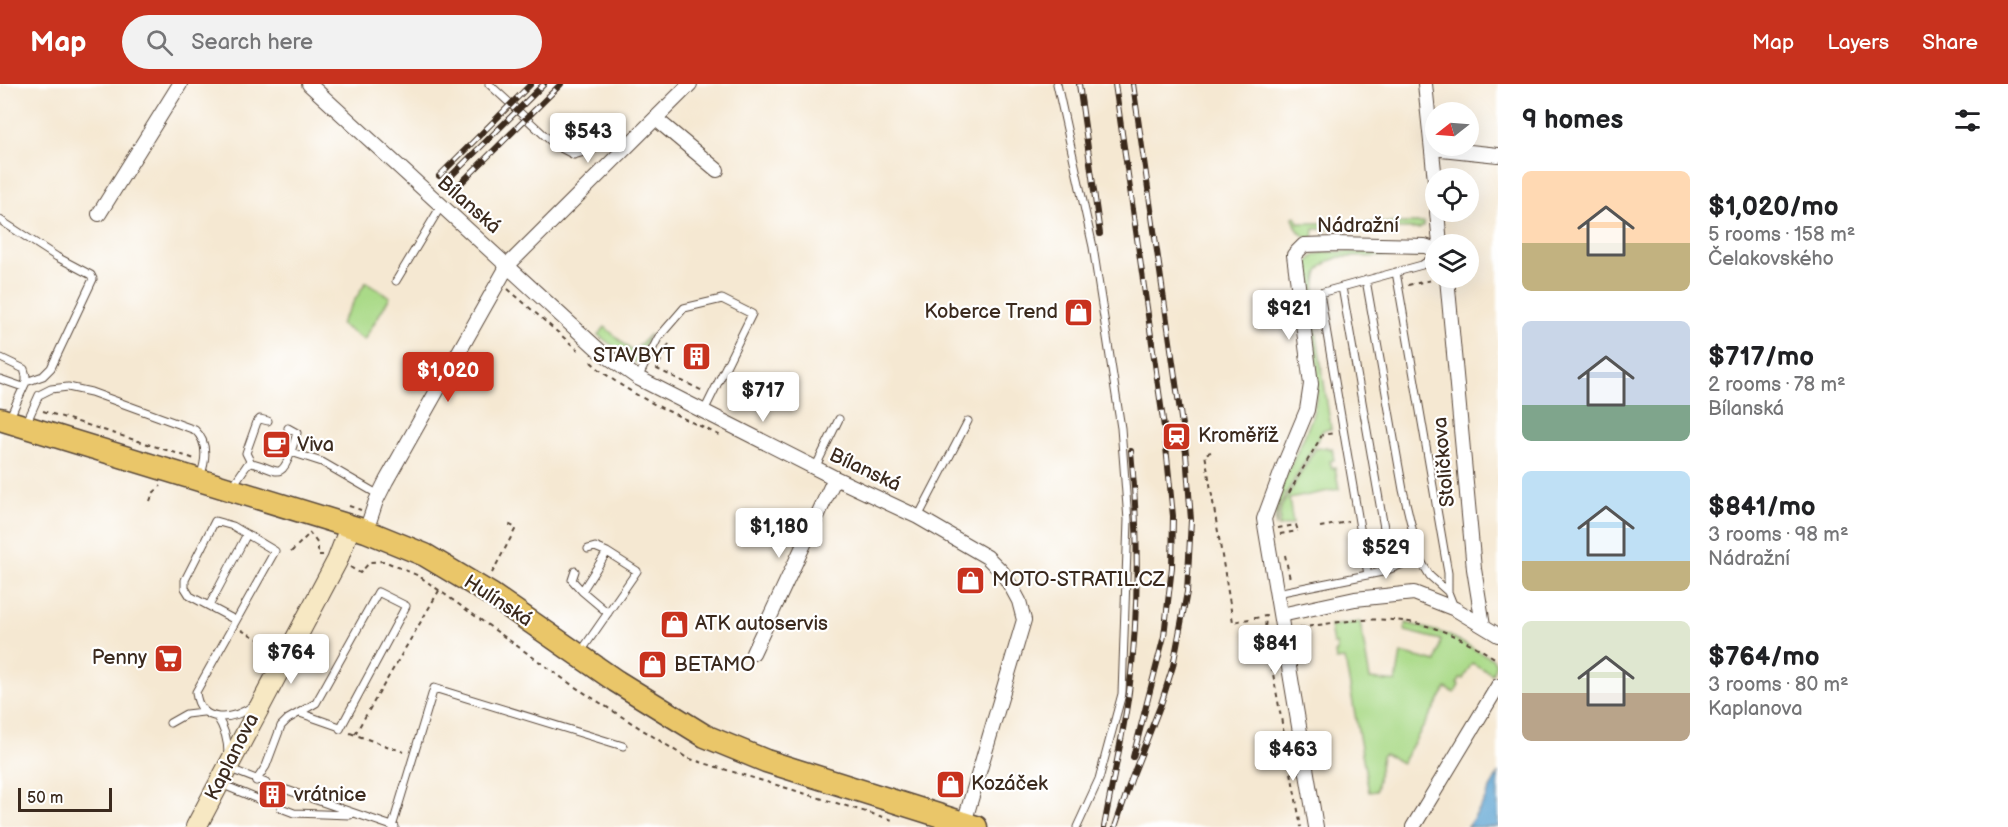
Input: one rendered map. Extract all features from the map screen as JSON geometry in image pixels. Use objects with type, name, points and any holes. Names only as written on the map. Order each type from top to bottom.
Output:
[{"type":"main road","name":"Hulínská","points":[[11,422],[358,529],[424,555],[492,595],[678,721],[731,748],[970,825]]},
{"type":"main road","name":"Kaplanova","points":[[195,827],[337,561],[358,529]]},
{"type":"street","points":[[99,213],[180,84]]},
{"type":"street","name":"Bílanská","points":[[309,84],[601,352],[638,378],[835,478],[918,517],[987,557],[1002,572],[1019,601],[1024,620],[970,825]]},
{"type":"street","points":[[358,529],[508,265],[690,84]]},
{"type":"street","points":[[1425,84],[1427,102]]},
{"type":"street","points":[[656,118],[717,170]]},
{"type":"street","points":[[1479,153],[1498,155]]},
{"type":"street","name":"Nádražní","points":[[1316,827],[1264,519],[1307,410],[1311,384],[1294,255],[1304,245],[1425,246]]},
{"type":"street","name":"Stoličkova","points":[[1448,288],[1474,569],[1483,625]]},
{"type":"street","points":[[753,653],[835,478]]},
{"type":"street","points":[[1281,615],[1355,599],[1414,593],[1455,609],[1498,635]]},
{"type":"street","points":[[1413,827],[1498,686]]},
{"type":"lane","points":[[489,84],[555,145],[574,155],[591,150],[608,140]]},
{"type":"lane","points":[[1057,84],[1093,247],[1121,428],[1128,520],[1122,694],[1099,779],[1077,827]]},
{"type":"lane","points":[[396,281],[441,206]]},
{"type":"lane","points":[[0,220],[57,257],[91,274],[93,279],[51,368],[43,376],[24,384],[0,379]]},
{"type":"lane","points":[[1368,574],[1320,293],[1425,263]]},
{"type":"lane","points":[[1396,272],[1448,573],[1448,592],[1455,609]]},
{"type":"lane","points":[[1366,280],[1403,490],[1419,558],[1430,576],[1448,592]]},
{"type":"lane","points":[[1342,287],[1391,568]]},
{"type":"lane","points":[[638,378],[658,338],[684,308],[722,299],[752,314],[701,409]]},
{"type":"lane","points":[[1,358],[24,369],[26,376],[11,422]]},
{"type":"lane","points":[[11,422],[44,392],[56,387],[91,392],[195,430],[202,439],[205,452],[205,462],[199,480]]},
{"type":"lane","points":[[268,422],[260,419],[257,422],[246,453],[251,463],[279,471],[286,467],[297,433],[288,428]]},
{"type":"lane","points":[[815,468],[839,419]]},
{"type":"lane","points":[[918,517],[968,421]]},
{"type":"lane","points":[[291,452],[322,462],[379,495]]},
{"type":"lane","points":[[230,489],[247,465],[251,463]]},
{"type":"lane","points":[[203,712],[197,703],[196,692],[275,551],[232,526],[215,521],[185,580],[184,588],[190,596],[235,620]]},
{"type":"lane","points":[[208,606],[247,534]]},
{"type":"lane","points":[[578,655],[638,572],[607,552],[595,547],[588,549]]},
{"type":"lane","points":[[582,591],[607,552]]},
{"type":"lane","points":[[1277,593],[1368,574],[1419,558]]},
{"type":"lane","points":[[575,571],[572,580],[608,613]]},
{"type":"lane","points":[[256,781],[266,766],[281,726],[288,719],[316,703],[378,592],[406,606],[340,728],[300,713]]},
{"type":"lane","points":[[286,790],[393,827],[434,688],[623,746]]},
{"type":"lane","points":[[170,723],[186,714],[203,712],[217,717],[232,717],[250,709],[261,700]]},
{"type":"lane","points":[[217,717],[227,739],[223,775]]},
{"type":"lane","points":[[223,775],[266,783]]},
{"type":"lane","points":[[223,775],[260,801]]},
{"type":"lane","points":[[281,808],[294,813],[357,815]]},
{"type":"path","points":[[1406,285],[1425,281]]},
{"type":"path","points":[[669,344],[657,369],[706,392],[701,409]]},
{"type":"path","points":[[1286,497],[1322,435],[1336,433]]},
{"type":"path","points":[[1210,452],[1205,454],[1233,622],[1266,616],[1265,630],[1301,827]]},
{"type":"path","points":[[1320,527],[1351,522]]},
{"type":"path","points":[[492,573],[516,528],[506,523]]},
{"type":"path","points":[[1296,525],[1298,531],[1280,534],[1278,528],[1296,525]]},
{"type":"path","points":[[291,552],[310,533],[318,544],[318,555]]},
{"type":"path","points":[[1282,546],[1290,579]]},
{"type":"path","points":[[350,567],[360,573],[370,562],[384,561],[419,576],[528,652]]},
{"type":"path","points":[[355,734],[440,590]]},
{"type":"path","points":[[1300,628],[1376,618],[1411,621],[1445,631],[1496,659]]},
{"type":"path","points":[[241,630],[270,645]]},
{"type":"path","points":[[340,728],[404,751],[401,761]]},
{"type":"green space","points":[[1296,216],[1298,223],[1424,223],[1424,226],[1419,229],[1314,229],[1313,239],[1299,232],[1293,217]]},
{"type":"green space","points":[[1326,252],[1417,252],[1417,256],[1339,257],[1322,266],[1318,272],[1312,303],[1331,429],[1323,430],[1279,506],[1276,527],[1279,496],[1309,425],[1317,395],[1316,360],[1304,273],[1311,258]]},
{"type":"green space","points":[[366,282],[390,297],[364,340],[340,324]]},
{"type":"green space","points":[[605,327],[633,352],[650,334],[636,363],[598,335]]},
{"type":"green space","points":[[1332,448],[1334,460],[1330,461],[1332,468],[1335,467],[1339,489],[1289,499],[1293,524],[1279,527],[1281,507],[1315,449]]},
{"type":"green space","points":[[1360,622],[1370,679],[1396,682],[1401,653],[1436,662],[1441,640],[1405,631],[1406,623],[1446,634],[1493,659],[1496,664],[1492,674],[1472,663],[1463,679],[1461,678],[1457,684],[1459,685],[1455,693],[1446,688],[1402,763],[1385,754],[1382,756],[1376,791],[1369,792],[1345,659],[1336,660],[1336,644],[1333,644],[1330,626]]},
{"type":"water","points":[[1498,773],[1498,827],[1467,827],[1480,809]]},
{"type":"railway","points":[[439,176],[531,84]]},
{"type":"railway","points":[[445,182],[544,84]]},
{"type":"railway","points":[[454,190],[561,84]]},
{"type":"railway","points":[[1079,84],[1100,234]]},
{"type":"railway","points":[[1115,84],[1164,427],[1173,516],[1172,567],[1164,636],[1133,757]]},
{"type":"railway","points":[[1115,827],[1173,666],[1187,592],[1191,520],[1186,453],[1133,84]]},
{"type":"railway","points":[[1104,827],[1127,709],[1135,632],[1137,541],[1131,451]]},
{"type":"place","name":"Koberce Trend","points":[[1079,312]]},
{"type":"place","name":"STAVBYT","points":[[696,356]]},
{"type":"place","name":"Kroměříž","points":[[1177,436]]},
{"type":"place","name":"Viva","points":[[276,445]]},
{"type":"place","name":"MOTO-STRATIL.CZ","points":[[971,580]]},
{"type":"place","name":"ATK autoservis","points":[[674,624]]},
{"type":"place","name":"Penny","points":[[168,658]]},
{"type":"place","name":"BETAMO","points":[[653,665]]},
{"type":"place","name":"Kozáček","points":[[950,784]]},
{"type":"place","name":"vrátnice","points":[[273,795]]}]
